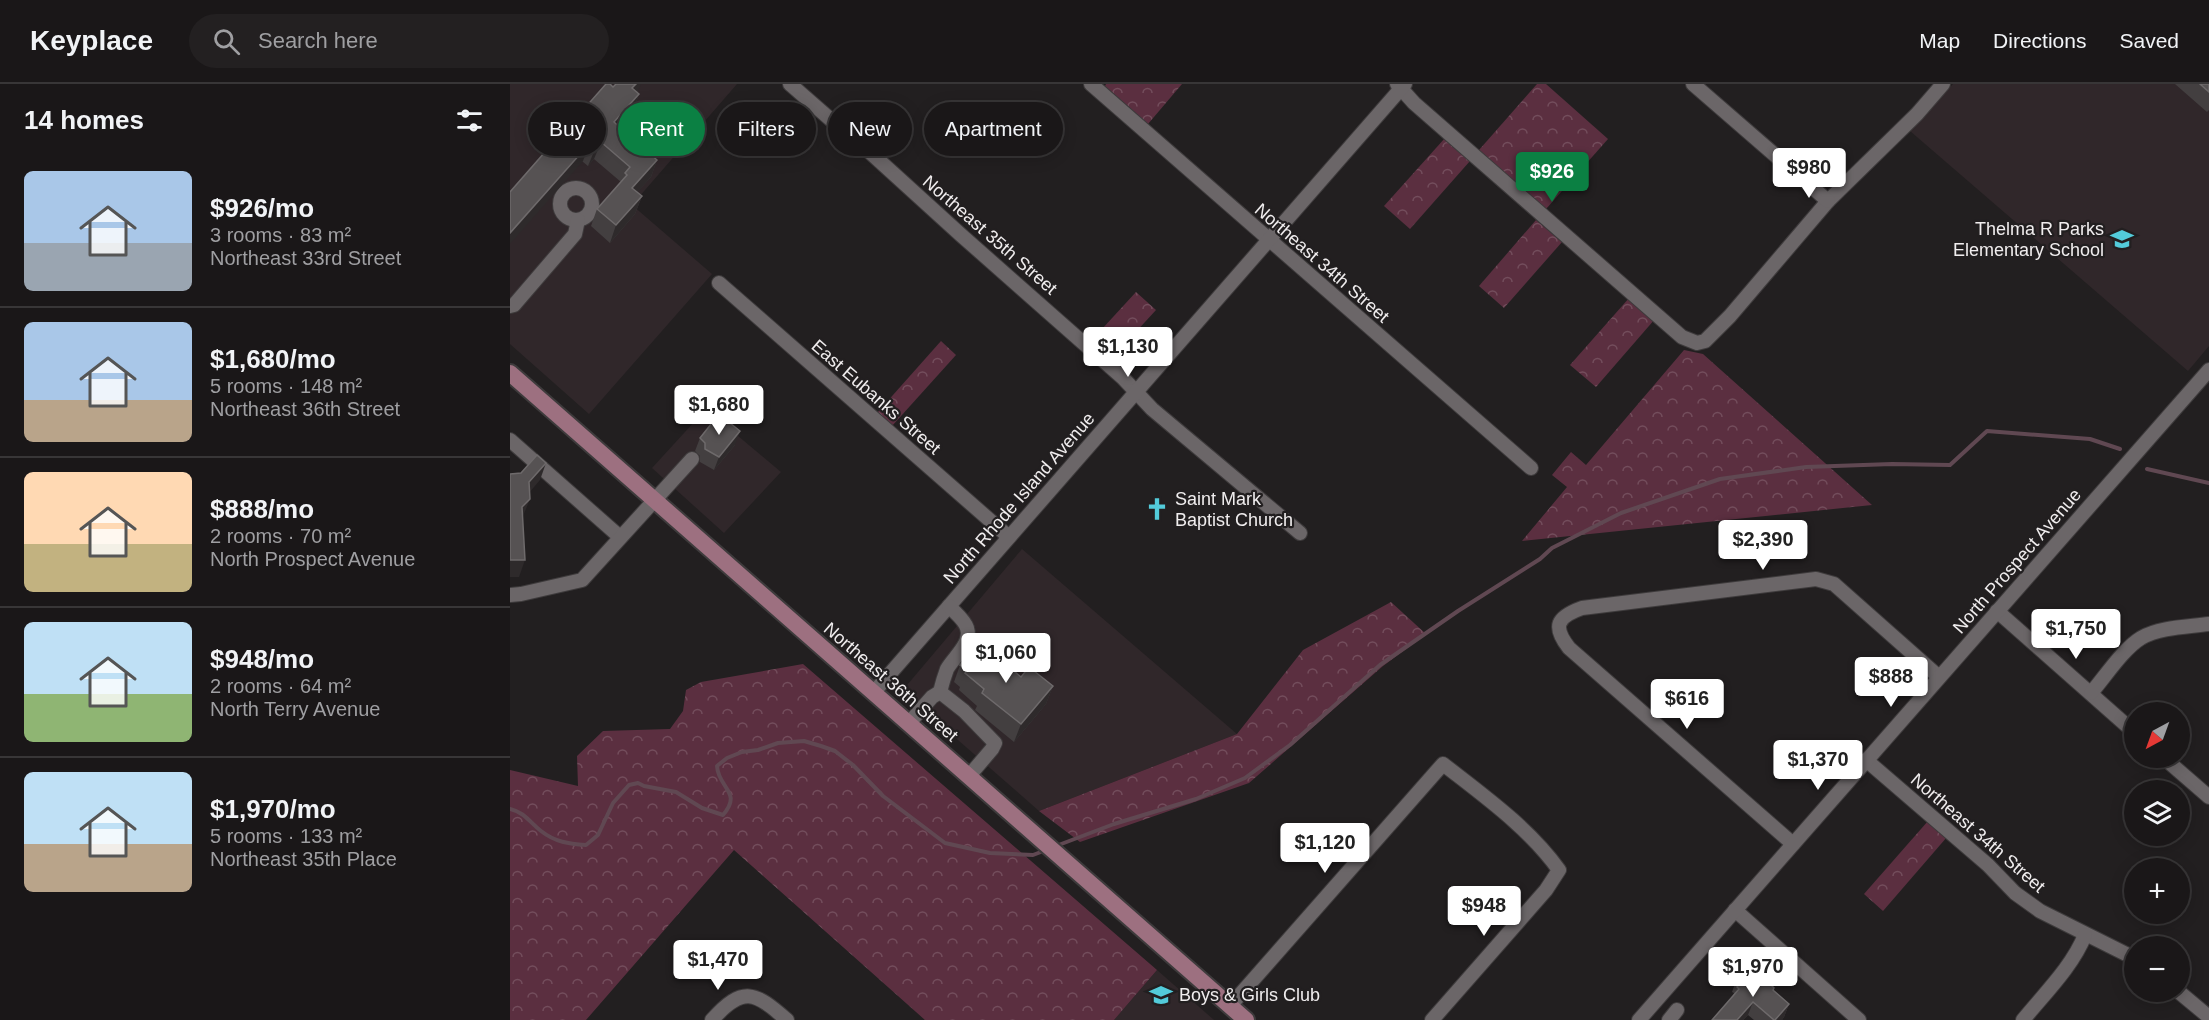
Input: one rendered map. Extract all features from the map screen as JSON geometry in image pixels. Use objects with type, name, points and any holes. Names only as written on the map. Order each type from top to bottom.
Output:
[{"type":"main road","name":"Northeast 36th Street","points":[[510,373],[1246,1020]]},
{"type":"street","name":"Northeast 35th Street","points":[[790,84],[837,126],[851,135],[988,260],[1052,314],[1152,409],[1300,533]]},
{"type":"street","name":"Northeast 34th Street","points":[[1091,84],[1531,468]]},
{"type":"street","points":[[1694,84],[1828,201]]},
{"type":"street","points":[[1401,86],[1414,103],[1643,304],[1682,337],[1697,343],[1705,340],[1730,316],[1828,201],[1917,114],[1943,84]]},
{"type":"street","name":"North Rhode Island Avenue","points":[[874,692],[1401,86]]},
{"type":"street","points":[[510,306],[514,305],[575,234],[578,230],[578,220]]},
{"type":"street","name":"East Eubanks Street","points":[[719,283],[1009,537]]},
{"type":"street","name":"North Prospect Avenue","points":[[1639,1020],[2209,370]]},
{"type":"street","points":[[510,440],[620,537]]},
{"type":"street","points":[[510,595],[582,580],[692,459]]},
{"type":"street","points":[[1793,844],[1569,648],[1560,637],[1559,622],[1570,612],[1582,608],[1816,579],[1834,584],[1939,677]]},
{"type":"street","points":[[909,723],[932,697],[940,692],[948,668],[968,635],[963,620],[949,606]]},
{"type":"street","points":[[1997,611],[2124,723]]},
{"type":"street","points":[[2091,693],[2132,645],[2141,639],[2154,633],[2209,624]]},
{"type":"street","points":[[940,692],[964,711],[995,743],[992,750],[969,776]]},
{"type":"street","name":"Northeast 34th Street","points":[[1866,760],[1988,866],[2015,893],[2040,911],[2124,953]]},
{"type":"street","points":[[1230,1006],[1443,765],[1472,786],[1544,849],[1559,870],[1546,890],[1432,1020]]},
{"type":"street","points":[[2176,768],[2209,797]]},
{"type":"street","points":[[1735,910],[1859,1020]]},
{"type":"street","points":[[2023,1020],[2080,949],[2085,935]]},
{"type":"street","points":[[712,1020],[729,1003],[746,996],[754,996],[764,1001],[787,1020]]},
{"type":"street","points":[[2190,1001],[2209,1017]]},
{"type":"shaded area","points":[[510,84],[737,84],[721,102],[717,102],[717,107],[705,121],[705,102],[618,102],[618,156],[675,156],[632,205],[712,274],[589,414],[510,344]]},
{"type":"shaded area","name":"Thelma R Parks Elementary School","points":[[1953,84],[2209,84],[2209,346],[2188,371],[1910,131]]},
{"type":"shaded area","points":[[706,409],[781,472],[724,533],[652,468]]},
{"type":"shaded area","points":[[1022,549],[1237,734],[1039,811],[902,691]]},
{"type":"shaded area","name":"Boys & Girls Club","points":[[1157,970],[1214,1020],[1114,1020]]},
{"type":"green space","points":[[1106,84],[1182,84],[1148,124],[1105,86]]},
{"type":"green space","points":[[1537,84],[1546,84],[1608,139],[1546,209],[1479,150]]},
{"type":"green space","points":[[1445,138],[1470,161],[1410,229],[1384,206]]},
{"type":"green space","points":[[1536,220],[1562,242],[1504,308],[1479,286]]},
{"type":"green space","points":[[1136,292],[1156,310],[1111,359],[1091,341]]},
{"type":"green space","points":[[1630,297],[1655,319],[1596,387],[1570,365]]},
{"type":"green space","points":[[941,341],[956,355],[892,426],[877,413]]},
{"type":"green space","points":[[1684,350],[1703,354],[1872,505],[1522,541],[1567,487],[1552,475],[1571,452],[1586,465]]},
{"type":"green space","points":[[1391,602],[1426,634],[1383,666],[1249,783],[1080,842],[1039,811],[1237,734],[1303,650]]},
{"type":"green space","points":[[803,664],[1157,970],[1114,1020],[925,1020],[734,850],[586,1020],[510,1020],[510,770],[578,786],[577,756],[603,731],[670,729],[683,711],[686,690],[701,682]]},
{"type":"green space","points":[[1928,821],[1947,837],[1883,911],[1864,894]]},
{"type":"building","points":[[606,84],[613,87],[616,84],[636,84],[632,88],[639,94],[632,102],[618,102],[618,118],[614,122],[618,126],[618,156],[652,156],[657,160],[632,188],[642,196],[616,225],[597,209],[627,175],[625,173],[630,167],[606,146],[606,102],[590,102]]},
{"type":"building","points":[[2200,84],[2209,84],[2209,92]]},
{"type":"building","points":[[542,156],[578,156],[510,233],[510,192]]},
{"type":"building","points":[[719,414],[740,431],[719,457],[705,449],[705,443],[700,438]]},
{"type":"building","points":[[537,455],[546,463],[529,482],[530,499],[522,507],[525,560],[510,560],[510,474],[521,473]]},
{"type":"building","points":[[975,647],[984,655],[989,650],[1021,677],[1029,667],[1053,686],[1021,724],[982,693],[984,689],[965,673],[967,670],[960,665]]},
{"type":"building","points":[[1748,967],[1764,982],[1765,979],[1774,988],[1773,990],[1789,1004],[1775,1020],[1753,1002],[1737,1020],[1712,1020],[1739,989],[1737,987],[1741,982],[1737,978]]},
{"type":"waterway","points":[[1056,846],[1114,824],[1196,799],[1245,778],[1290,745],[1380,665],[1458,611],[1540,559],[1552,548],[1621,513],[1720,479],[1806,467],[1892,464],[1950,465],[1987,431],[2090,439],[2120,449]]},
{"type":"waterway","points":[[2147,469],[2209,483]]},
{"type":"waterway","points":[[510,809],[524,815],[552,838],[586,845],[598,835],[613,803],[629,785],[638,783],[676,792],[702,808],[723,815],[731,801],[717,766],[727,758],[742,752],[758,750],[778,743],[804,741],[835,751],[853,765],[883,796],[945,843],[990,853],[1033,855],[1046,850]]},
{"type":"place","name":"Thelma R Parks Elementary School","points":[[2122,239]]},
{"type":"place","name":"Saint Mark Baptist Church","points":[[1157,509]]},
{"type":"place","name":"Boys & Girls Club","points":[[1161,995]]}]
